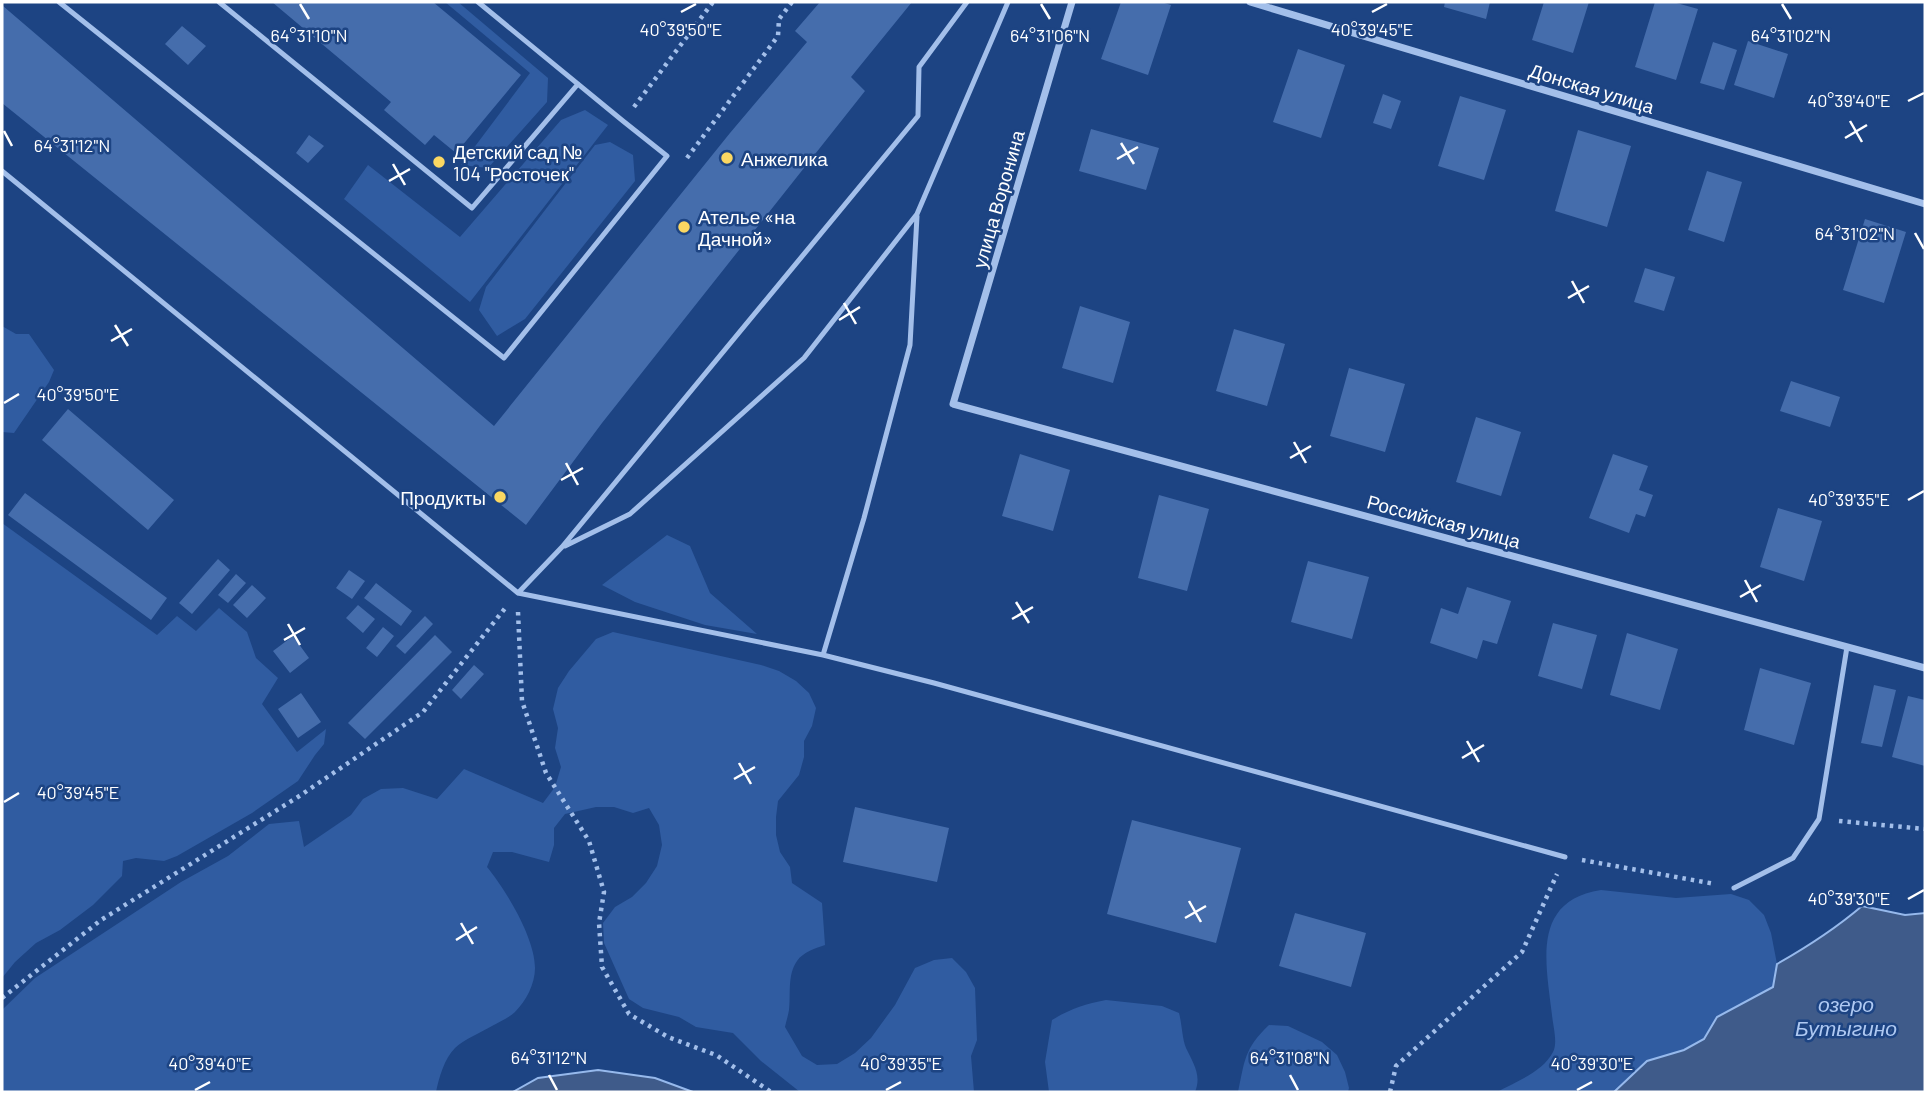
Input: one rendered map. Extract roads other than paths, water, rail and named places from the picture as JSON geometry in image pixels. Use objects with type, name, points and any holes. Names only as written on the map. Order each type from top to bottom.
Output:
[{"type":"street","name":"улица Воронина","points":[[954,404],[1072,2]]},
{"type":"street","name":"Донская улица","points":[[1250,2],[1925,204]]},
{"type":"street","name":"Российская улица","points":[[954,404],[1925,668]]},
{"type":"lane","points":[[60,2],[504,358],[667,156],[478,2]]},
{"type":"lane","points":[[219,2],[472,208],[578,84]]},
{"type":"lane","points":[[518,593],[562,547],[918,116],[919,67],[967,2]]},
{"type":"lane","points":[[562,547],[630,514],[804,358],[917,214],[1008,2]]},
{"type":"lane","points":[[2,171],[518,593],[823,656],[934,683],[1565,857]]},
{"type":"lane","points":[[823,656],[864,519],[910,345],[917,214]]},
{"type":"lane","points":[[1734,888],[1793,858],[1819,819],[1847,647]]},
{"type":"water","name":"озеро Бутыгино","points":[[1862,906],[1905,915],[1925,913],[1925,1092],[1614,1092],[1647,1061],[1684,1050],[1704,1039],[1717,1017],[1773,987],[1777,964],[1821,937]]},
{"type":"water","points":[[598,1070],[655,1078],[693,1092],[513,1092],[538,1078]]},
{"type":"place","name":"Анжелика","points":[[727,158]]},
{"type":"place","name":"Детский сад № 104 \"Росточек\"","points":[[439,162]]},
{"type":"place","name":"Ателье «на Дачной»","points":[[684,227]]},
{"type":"place","name":"Продукты","points":[[500,497]]}]
